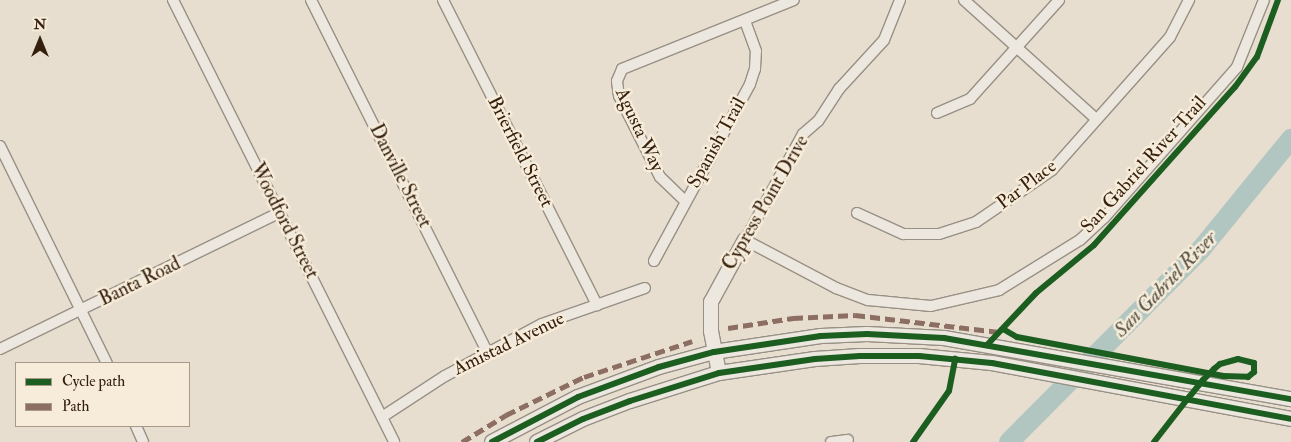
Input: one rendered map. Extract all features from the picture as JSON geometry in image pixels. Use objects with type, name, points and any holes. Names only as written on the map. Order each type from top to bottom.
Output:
[{"type":"main road","name":"Cypress Point Drive","points":[[719,374],[714,352],[711,302],[744,240]]},
{"type":"main road","points":[[492,442],[586,393],[659,367],[714,352],[781,340],[866,334],[944,338],[1291,399]]},
{"type":"main road","points":[[537,442],[614,407],[719,374],[815,359],[860,356],[919,356],[992,363],[1291,419]]},
{"type":"street","name":"Woodford Street","points":[[173,0],[394,442]]},
{"type":"street","name":"Danville Street","points":[[311,0],[488,353]]},
{"type":"street","name":"Brierfield Street","points":[[443,0],[597,305]]},
{"type":"street","points":[[745,21],[794,0]]},
{"type":"street","name":"Cypress Point Drive","points":[[744,240],[803,134],[818,121],[839,89],[884,40],[900,0]]},
{"type":"street","points":[[964,0],[1096,120]]},
{"type":"street","points":[[937,113],[970,99],[1059,0]]},
{"type":"street","name":"Par Place","points":[[857,213],[903,234],[939,234],[976,222],[1052,170],[1170,37],[1189,0]]},
{"type":"street","points":[[744,240],[836,288],[868,300],[931,306],[999,290],[1080,240],[1104,218],[1237,66],[1264,0]]},
{"type":"street","name":"Agusta Way","points":[[684,200],[660,177],[619,96],[617,81],[622,69],[637,60],[745,21]]},
{"type":"street","name":"Spanish Trail","points":[[654,261],[684,200],[755,69],[756,51],[745,21]]},
{"type":"street","points":[[0,146],[83,310],[107,362]]},
{"type":"street","name":"Banta Road","points":[[0,349],[279,213]]},
{"type":"street","name":"Amistad Avenue","points":[[382,417],[488,353],[542,324],[645,288]]},
{"type":"street","points":[[136,427],[143,442]]},
{"type":"street","points":[[830,442],[848,440]]},
{"type":"waterway","name":"San Gabriel River","points":[[1009,442],[1202,248],[1291,139]]},
{"type":"marked path","points":[[728,328],[793,318],[855,315],[999,332]]},
{"type":"marked path","points":[[462,442],[506,415],[584,377],[692,341]]},
{"type":"cycle path","name":"San Gabriel River Trail","points":[[987,345],[1036,293],[1094,245],[1235,87],[1257,57],[1278,0]]},
{"type":"cycle path","points":[[1003,329],[1017,337],[1223,376],[1248,377],[1254,372],[1254,363],[1238,359],[1220,364],[1214,369],[1203,380],[1154,442]]},
{"type":"cycle path","points":[[492,442],[578,397],[659,367],[714,352],[821,336],[867,334],[944,338],[1291,399]]},
{"type":"cycle path","points":[[537,442],[583,419],[630,401],[719,373],[815,359],[860,356],[919,356],[992,363],[1291,419]]},
{"type":"cycle path","points":[[913,442],[949,391],[955,359]]}]
